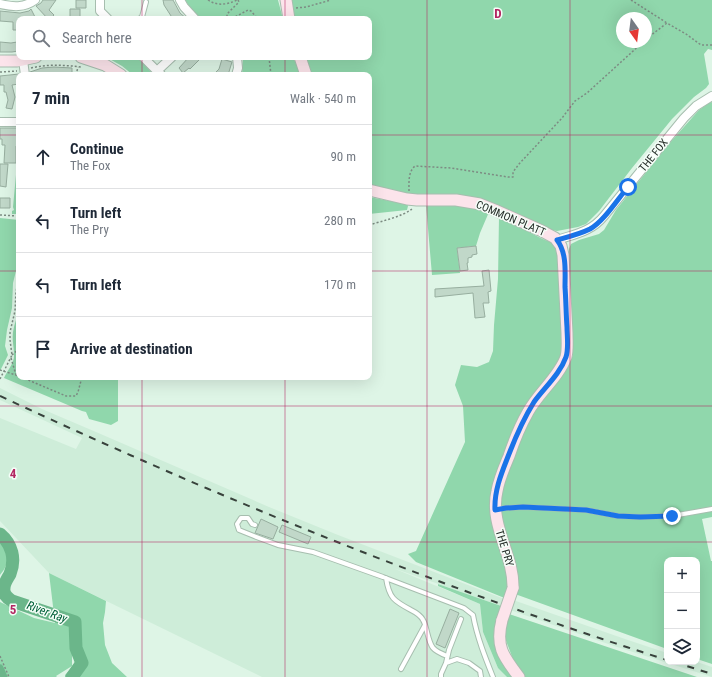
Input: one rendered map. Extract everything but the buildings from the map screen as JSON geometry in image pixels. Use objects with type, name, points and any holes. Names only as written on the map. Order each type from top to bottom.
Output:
[{"type":"main road","points":[[0,61],[17,61],[24,68],[33,60]]},
{"type":"main road","points":[[301,60],[305,72]]},
{"type":"main road","points":[[81,62],[105,65],[116,72]]},
{"type":"main road","name":"COMMON PLATT","points":[[372,191],[412,200],[456,200],[480,204],[549,234],[557,240]]},
{"type":"main road","name":"THE PRY","points":[[519,677],[507,662],[501,649],[499,635],[502,620],[513,588],[513,581],[511,568],[497,523],[495,496],[511,451],[528,412],[557,373],[566,357],[568,342],[564,263],[562,248],[557,240]]},
{"type":"street","points":[[0,4],[21,6],[35,0]]},
{"type":"street","points":[[100,0],[100,11],[105,16]]},
{"type":"street","points":[[180,0],[192,16]]},
{"type":"street","points":[[146,60],[160,72],[170,60]]},
{"type":"street","points":[[237,60],[237,72]]},
{"type":"street","name":"THE FOX","points":[[557,240],[584,232],[597,224],[684,118],[696,106],[712,96]]},
{"type":"street","points":[[0,122],[16,122]]},
{"type":"lane","points":[[142,16],[146,2]]},
{"type":"lane","points":[[495,510],[523,507],[586,510],[618,516],[640,517],[672,516],[712,509]]},
{"type":"lane","points":[[255,525],[252,524],[248,518],[241,518],[237,524],[239,530],[278,545],[313,552],[464,608],[473,615],[483,653],[493,677]]},
{"type":"lane","points":[[386,578],[389,592],[394,599],[402,606],[414,612],[423,619],[432,648],[447,656]]},
{"type":"lane","points":[[441,677],[449,650],[461,619]]},
{"type":"lane","points":[[401,669],[425,625]]},
{"type":"lane","points":[[446,663],[456,659],[469,663],[480,671],[481,677]]},
{"type":"path","points":[[208,0],[217,4],[229,4],[238,0]]},
{"type":"path","points":[[227,16],[227,14],[239,2],[238,0]]},
{"type":"path","points":[[288,9],[306,7],[331,0]]},
{"type":"path","points":[[631,0],[701,45],[712,46]]},
{"type":"path","points":[[237,16],[248,10],[255,16]]},
{"type":"path","points":[[652,34],[667,23]]},
{"type":"path","points":[[372,224],[412,210],[412,200],[407,195],[409,191],[409,180],[412,168],[415,166],[451,168],[513,177],[513,172],[519,164],[562,118],[575,101],[587,93],[636,48]]},
{"type":"path","points":[[269,60],[271,72]]},
{"type":"path","points":[[0,72],[14,72],[24,68],[52,65],[72,66],[81,62]]},
{"type":"path","points":[[0,215],[16,216]]},
{"type":"path","points":[[0,379],[12,355],[10,332],[15,312],[16,292]]},
{"type":"path","points":[[12,355],[16,352]]},
{"type":"path","points":[[11,358],[16,375]]},
{"type":"path","points":[[0,370],[16,375]]},
{"type":"path","points":[[27,380],[66,396],[76,396],[81,380]]},
{"type":"path","points":[[0,656],[9,677]]},
{"type":"shaded area","points":[[0,388],[42,409],[269,507],[507,600],[504,607],[393,568],[480,604],[483,632],[498,668],[507,677],[262,677],[49,573],[0,521],[0,418],[76,449],[82,438],[0,400]]},
{"type":"shaded area","points":[[513,600],[664,652],[664,662],[614,646],[510,610]]},
{"type":"shaded area","points":[[700,663],[712,667],[712,677],[674,665],[700,665]]},
{"type":"green space","points":[[185,0],[278,0],[282,16],[200,16]]},
{"type":"green space","points":[[291,0],[712,0],[712,50],[708,49],[704,54],[709,84],[672,119],[599,211],[586,224],[578,227],[557,231],[541,228],[451,195],[412,194],[410,196],[372,185],[372,72],[309,72],[305,60],[372,60],[372,16],[294,16]]},
{"type":"green space","points":[[111,60],[140,60],[151,72],[129,72]]},
{"type":"green space","points":[[243,60],[294,60],[300,72],[242,72]]},
{"type":"green space","points":[[712,102],[712,517],[702,519],[712,561],[712,664],[700,660],[700,557],[664,557],[664,648],[515,594],[502,524],[500,500],[505,475],[531,415],[566,370],[573,355],[569,249],[571,244],[599,234],[604,230],[616,210],[667,146],[699,110]]},
{"type":"green space","points":[[16,175],[16,214],[12,214],[12,211],[14,210]]},
{"type":"green space","points":[[372,198],[407,204],[407,210],[372,214]]},
{"type":"green space","points":[[426,205],[465,205],[489,212],[476,246],[457,248],[460,273],[432,275]]},
{"type":"green space","points":[[499,217],[555,244],[559,253],[564,350],[496,482],[509,577],[507,599],[416,562],[408,554],[416,551],[465,442],[463,406],[455,385],[461,365],[477,367],[489,362],[493,351],[498,279]]},
{"type":"green space","points":[[0,218],[16,220],[16,271],[13,283],[12,308],[5,346],[8,355],[0,371]]},
{"type":"green space","points":[[16,320],[16,380],[118,380],[118,421],[111,425],[89,419],[86,412],[4,378],[14,358],[13,332]]},
{"type":"green space","points":[[0,541],[8,553],[8,558],[0,575]]},
{"type":"green space","points":[[49,573],[106,601],[103,623],[105,645],[112,663],[127,677],[65,677],[75,662],[72,652],[72,666],[56,676],[57,677],[0,677],[0,602],[34,618],[55,623]]},
{"type":"green space","points":[[438,584],[504,607],[496,627],[517,677],[507,677],[498,668],[483,632],[480,604],[438,586]]},
{"type":"green space","points":[[509,614],[697,677],[524,677],[516,667],[505,638]]},
{"type":"waterway","name":"River Ray","points":[[0,534],[10,547],[13,557],[12,568],[4,586],[4,592],[7,597],[12,601],[75,622],[76,648],[82,663],[72,677]]},
{"type":"waterway","points":[[0,668],[4,677]]},
{"type":"railway","points":[[0,396],[164,470],[329,539],[497,603],[664,659]]},
{"type":"railway","points":[[684,665],[712,674]]},
{"type":"route","points":[[628,187],[601,221],[589,230],[557,240],[562,248],[564,263],[568,342],[566,357],[557,373],[528,412],[522,424],[501,475],[495,496],[495,510],[523,507],[586,510],[618,516],[672,516]]}]
